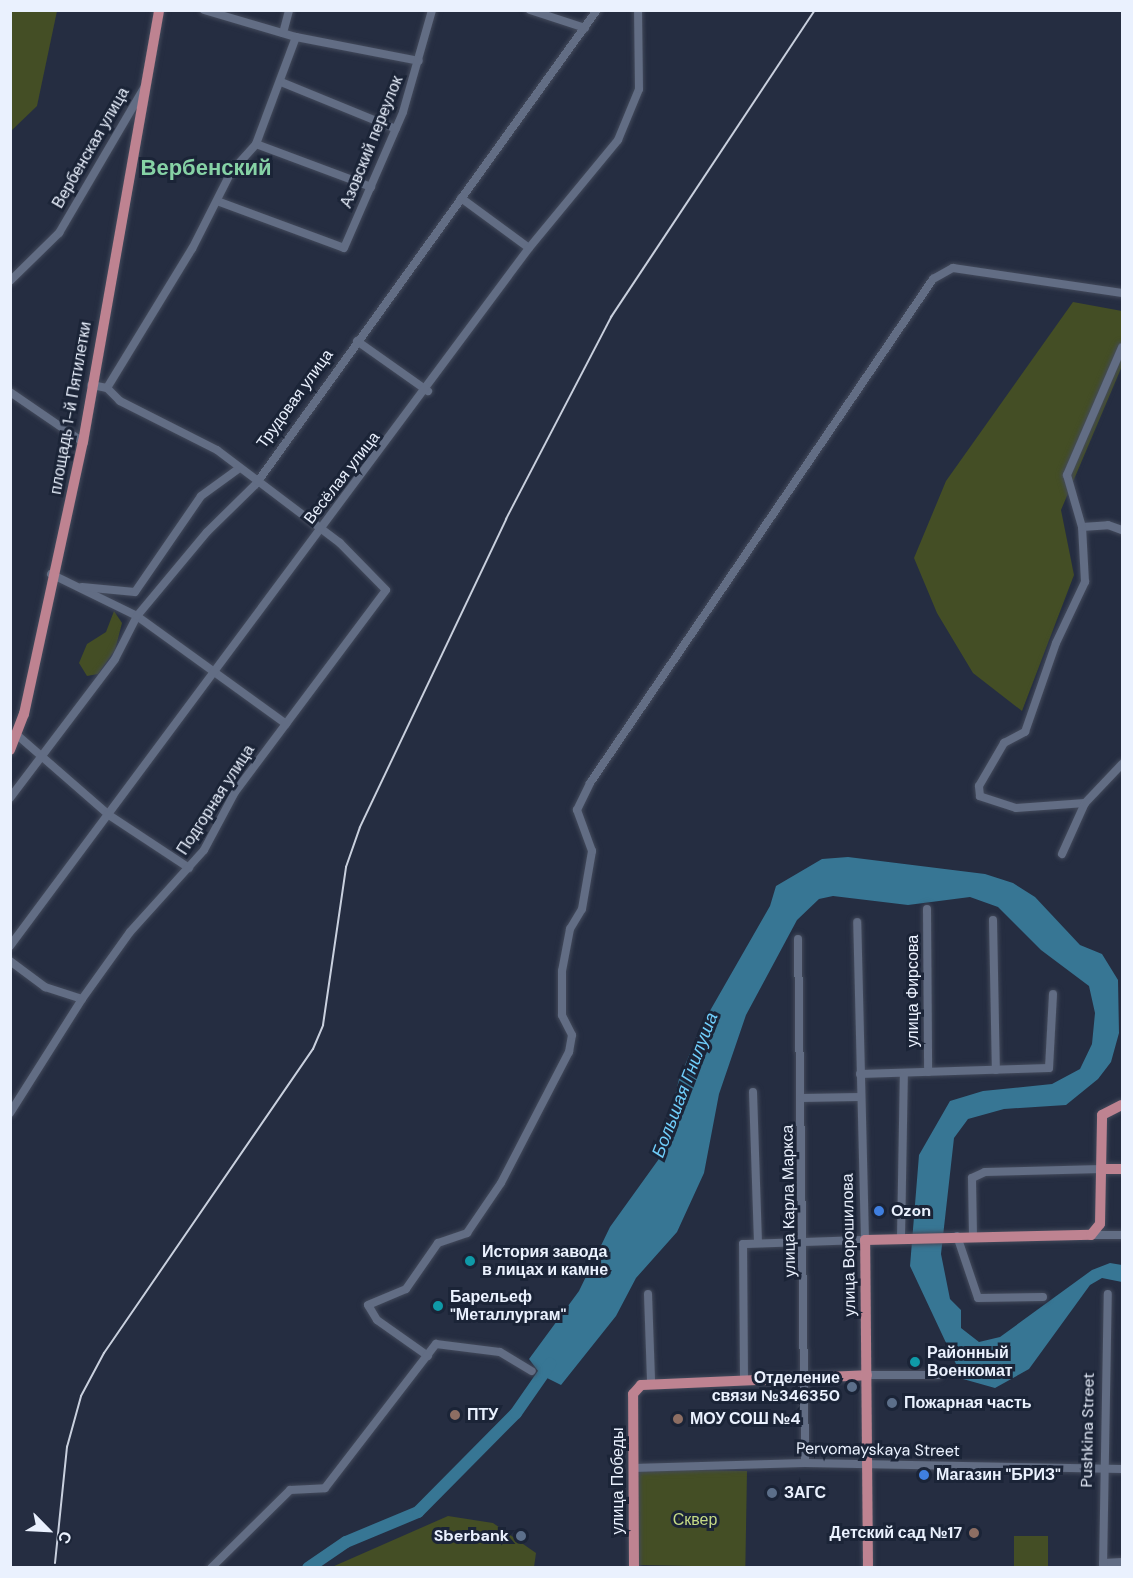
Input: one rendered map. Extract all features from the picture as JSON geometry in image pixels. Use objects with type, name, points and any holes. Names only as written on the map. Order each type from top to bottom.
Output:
[{"type":"main road","name":"Вербенская улица","points":[[146,85],[159,10]]},
{"type":"main road","name":"площадь 1-й Пятилетки","points":[[10,750],[16,734],[83,442],[91,385],[146,85]]},
{"type":"main road","points":[[865,1240],[957,1236],[1091,1235],[1100,1224],[1102,1115],[1122,1106]]},
{"type":"main road","points":[[1102,1169],[1122,1169]]},
{"type":"main road","name":"улица Ворошилова","points":[[865,1240],[868,1568]]},
{"type":"main road","points":[[651,1381],[867,1375]]},
{"type":"main road","name":"улица Победы","points":[[634,1568],[633,1394],[651,1381]]},
{"type":"street","points":[[204,10],[296,37],[419,61]]},
{"type":"street","points":[[283,33],[290,10]]},
{"type":"street","name":"Азовский переулок","points":[[217,201],[344,248],[396,129],[419,61],[432,10]]},
{"type":"street","points":[[530,10],[585,28]]},
{"type":"street","name":"Трудовая улица","points":[[10,798],[115,659],[137,616],[207,532],[256,484],[597,10]]},
{"type":"street","name":"Весёлая улица","points":[[10,946],[428,391],[529,248],[630,122],[641,63],[638,10]]},
{"type":"street","name":"площадь 1-й Пятилетки","points":[[107,388],[217,201],[256,144],[296,37]]},
{"type":"street","points":[[281,82],[396,129]]},
{"type":"street","name":"Вербенская улица","points":[[10,281],[59,233],[146,85]]},
{"type":"street","points":[[256,144],[371,187]]},
{"type":"street","points":[[461,198],[529,248]]},
{"type":"street","points":[[428,1356],[377,1320],[368,1305],[406,1289],[438,1243],[467,1233],[501,1183],[569,1052],[572,1035],[561,1009],[562,971],[570,929],[582,909],[592,851],[577,810],[590,783],[933,279],[953,268],[1122,293]]},
{"type":"street","points":[[357,341],[428,391]]},
{"type":"street","points":[[1085,803],[1016,808],[980,796],[979,786],[1004,743],[1025,732],[1056,643],[1074,610],[1085,582],[1082,528],[1067,475],[1122,347]]},
{"type":"street","points":[[91,385],[107,388],[120,401],[207,443],[256,484],[322,529]]},
{"type":"street","points":[[10,392],[83,442]]},
{"type":"street","points":[[81,587],[135,592],[201,496],[238,469]]},
{"type":"street","points":[[1082,528],[1108,525],[1122,530]]},
{"type":"street","name":"Подгорная улица","points":[[10,1113],[82,999],[130,932],[189,868],[286,724],[386,590],[322,529]]},
{"type":"street","points":[[51,574],[137,616],[217,671],[286,724]]},
{"type":"street","points":[[16,734],[44,755],[109,815],[189,868]]},
{"type":"street","points":[[1062,854],[1085,803],[1122,764]]},
{"type":"street","name":"улица Фирсова","points":[[927,909],[928,1072]]},
{"type":"street","points":[[993,920],[996,1070]]},
{"type":"street","name":"улица Ворошилова","points":[[857,922],[865,1240]]},
{"type":"street","name":"улица Карла Маркса","points":[[798,939],[805,1241],[804,1463]]},
{"type":"street","points":[[10,961],[45,987],[82,999]]},
{"type":"street","points":[[860,1074],[1049,1068],[1053,994]]},
{"type":"street","points":[[904,1074],[905,1238]]},
{"type":"street","points":[[753,1092],[758,1243]]},
{"type":"street","points":[[801,1098],[860,1097]]},
{"type":"street","points":[[973,1236],[972,1178],[985,1172],[1102,1169]]},
{"type":"street","points":[[1091,1235],[1122,1235]]},
{"type":"street","points":[[957,1236],[978,1298],[1043,1297]]},
{"type":"street","points":[[744,1380],[742,1244],[865,1240]]},
{"type":"street","points":[[648,1294],[651,1381]]},
{"type":"street","name":"Pushkina Street","points":[[1102,1565],[1102,1469],[1108,1294]]},
{"type":"street","points":[[211,1568],[290,1490],[325,1488],[385,1404],[441,1342],[500,1352],[532,1371]]},
{"type":"street","points":[[867,1375],[938,1375]]},
{"type":"street","name":"Pervomayskaya Street","points":[[633,1467],[804,1463],[1122,1469]]},
{"type":"street","points":[[1102,1565],[1122,1562]]},
{"type":"green space","points":[[11,10],[57,11],[37,106],[11,131]]},
{"type":"green space","points":[[1073,302],[1122,311],[1122,366],[1061,510],[1074,575],[1022,711],[973,673],[937,613],[914,558],[946,481]]},
{"type":"green space","points":[[114,611],[122,623],[115,650],[98,674],[87,676],[79,663],[87,644],[106,632]]},
{"type":"green space","name":"Сквер","points":[[638,1469],[747,1471],[745,1567],[636,1565]]},
{"type":"green space","points":[[448,1516],[493,1523],[536,1553],[534,1567],[332,1567]]},
{"type":"green space","points":[[1014,1536],[1048,1536],[1048,1567],[1014,1567]]},
{"type":"water","points":[[848,857],[985,874],[1013,883],[1035,897],[1080,945],[1102,954],[1118,980],[1119,1033],[1111,1062],[1098,1079],[1066,1105],[1004,1109],[968,1119],[954,1138],[941,1254],[950,1299],[961,1310],[961,1328],[979,1342],[1000,1337],[1092,1270],[1110,1263],[1122,1265],[1122,1282],[1102,1278],[1090,1285],[1029,1369],[995,1388],[963,1379],[910,1266],[919,1155],[950,1101],[983,1091],[1052,1084],[1080,1069],[1092,1044],[1095,1013],[1089,986],[1041,950],[998,907],[970,897],[908,905],[833,896],[819,899],[797,920],[746,1015],[719,1094],[704,1173],[677,1232],[636,1278],[616,1316],[561,1385],[541,1375],[529,1359],[579,1291],[610,1227],[661,1156],[679,1079],[703,1023],[770,906],[776,886],[822,859]]},
{"type":"waterway","name":"Большая Гнилуша","points":[[308,1568],[346,1542],[418,1512],[516,1413],[550,1364]]},
{"type":"railway","points":[[55,1563],[67,1447],[81,1396],[104,1353],[313,1049],[323,1025],[346,867],[360,827],[506,519],[611,317],[815,10]]},
{"type":"place","name":"Ozon","points":[[879,1211]]},
{"type":"place","name":"История завода в лицах и камне","points":[[470,1261]]},
{"type":"place","name":"Барельеф \"Металлургам\"","points":[[438,1306]]},
{"type":"place","name":"Районный Военкомат","points":[[915,1362]]},
{"type":"place","name":"Отделение связи №346350","points":[[852,1387]]},
{"type":"place","name":"Пожарная часть","points":[[892,1403]]},
{"type":"place","name":"ПТУ","points":[[455,1415]]},
{"type":"place","name":"МОУ СОШ №4","points":[[678,1419]]},
{"type":"place","name":"Магазин \"БРИЗ\"","points":[[924,1475]]},
{"type":"place","name":"ЗАГС","points":[[772,1493]]},
{"type":"place","name":"Детский сад №17","points":[[974,1533]]},
{"type":"place","name":"Sberbank","points":[[521,1536]]},
{"type":"district","name":"Вербенский","points":[[206,168]]}]
